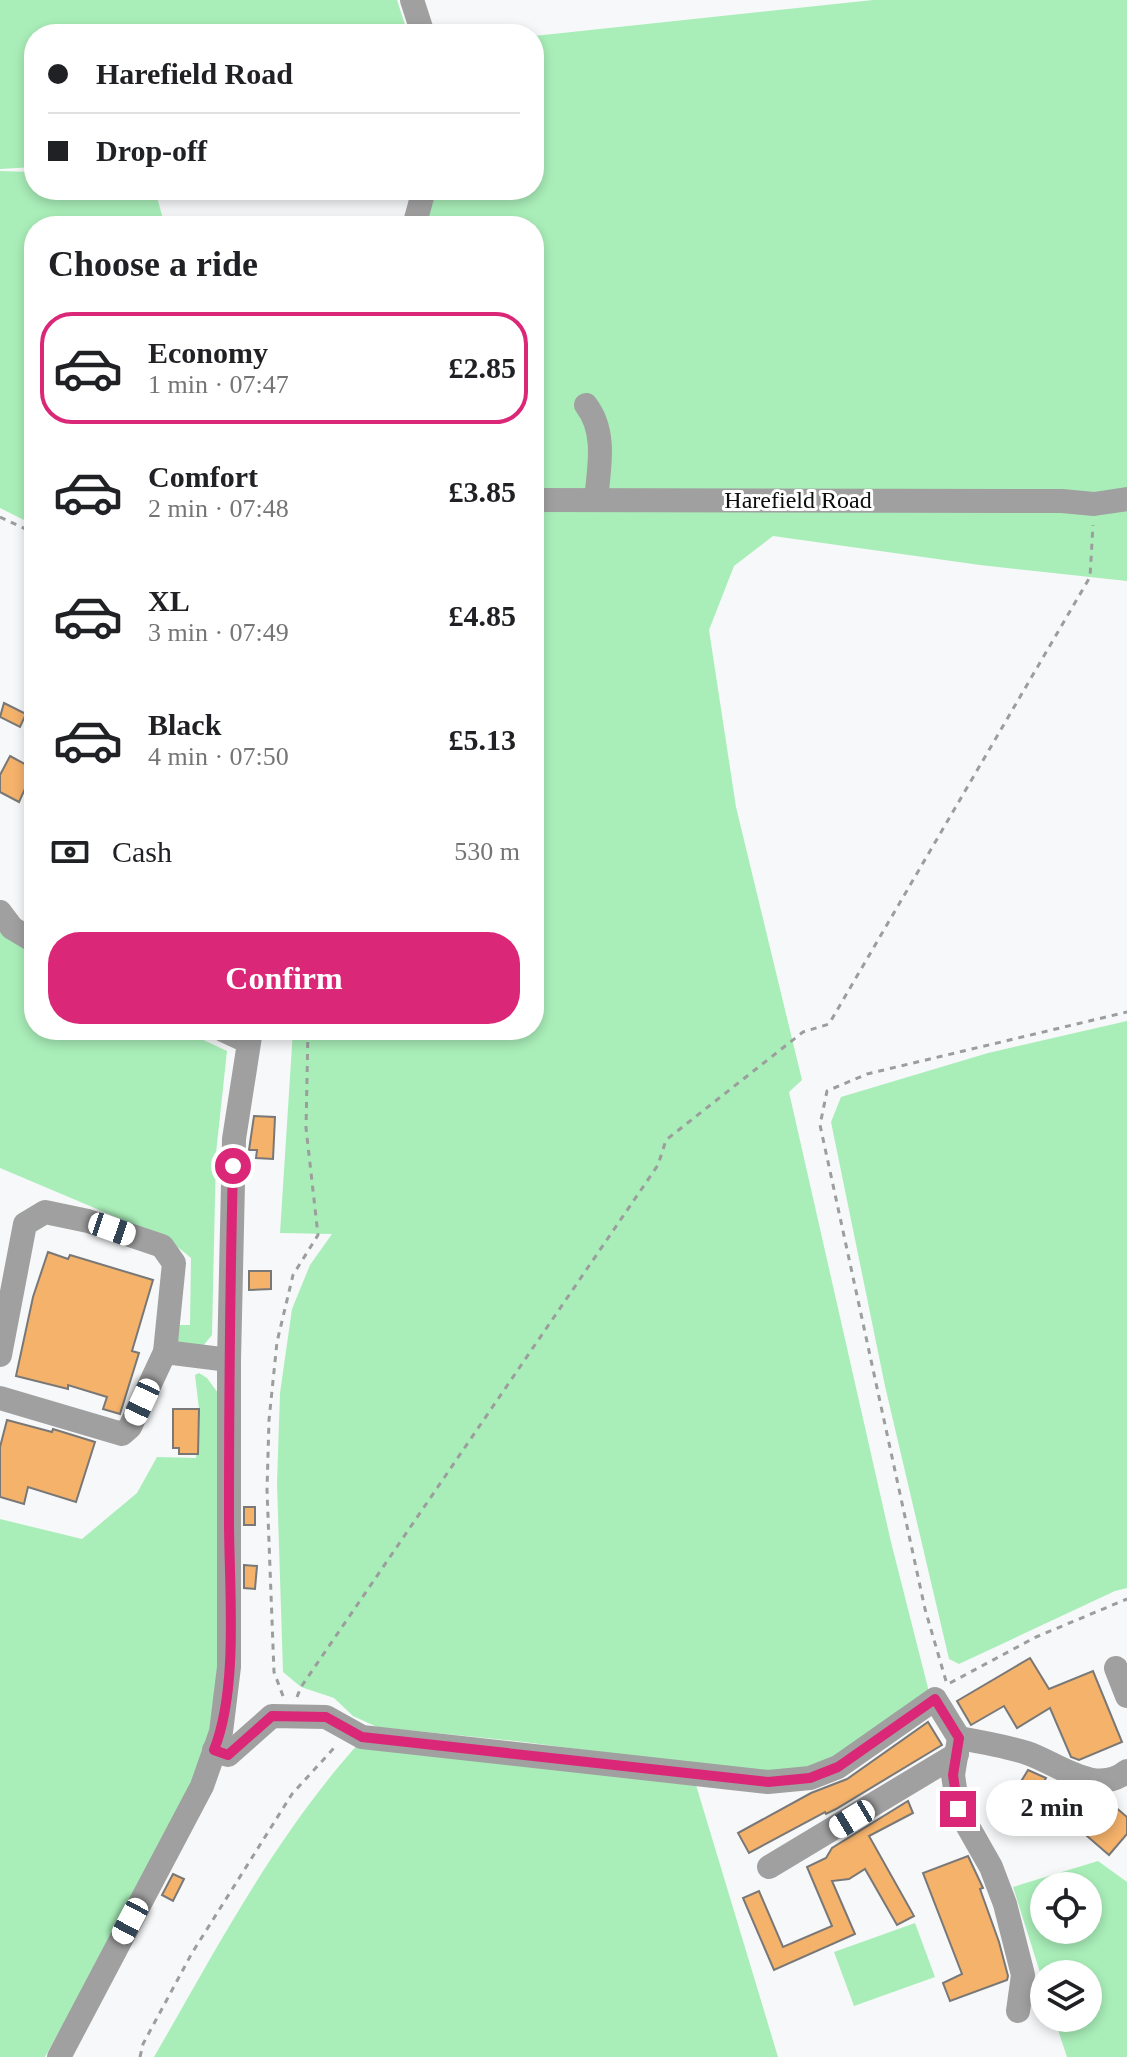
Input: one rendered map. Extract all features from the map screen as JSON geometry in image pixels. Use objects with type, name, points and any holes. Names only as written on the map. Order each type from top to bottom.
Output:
[{"type":"street","points":[[412,0],[420,24]]},
{"type":"street","points":[[586,405],[598,428],[596,500]]},
{"type":"street","name":"Harefield Road","points":[[544,500],[1062,501],[1094,504],[1127,499]]},
{"type":"street","points":[[0,912],[12,928],[24,935]]},
{"type":"street","points":[[59,2057],[202,1786],[221,1732],[229,1667],[229,1360],[234,1139],[248,1040]]},
{"type":"street","points":[[0,1354],[9,1267],[25,1224],[45,1212],[88,1221],[162,1246],[174,1263],[165,1352],[130,1427],[122,1434],[0,1398]]},
{"type":"street","points":[[165,1352],[229,1360]]},
{"type":"street","points":[[1116,1668],[1127,1696]]},
{"type":"street","points":[[214,1750],[228,1755],[272,1716],[326,1717],[362,1737],[768,1782],[810,1778],[838,1767],[935,1699],[958,1746],[953,1775],[958,1809],[991,1867],[1012,1928],[1023,1975],[1018,2011]]},
{"type":"street","points":[[769,1867],[958,1746],[1029,1753],[1093,1780],[1121,1776],[1127,1771]]},
{"type":"path","points":[[289,1715],[301,1687],[658,1165],[666,1140],[803,1032],[829,1024],[1090,577],[1094,504]]},
{"type":"path","points":[[0,517],[24,528]]},
{"type":"path","points":[[1127,1012],[867,1074],[827,1091],[820,1125],[925,1609],[947,1685],[1036,1637],[1127,1599]]},
{"type":"path","points":[[289,1715],[274,1672],[267,1490],[269,1420],[277,1342],[293,1275],[318,1235],[306,1128],[308,1040]]},
{"type":"path","points":[[140,2057],[143,2044],[192,1953],[292,1794],[350,1730]]},
{"type":"green space","points":[[0,0],[397,0],[405,24],[24,24],[24,168],[0,169]]},
{"type":"green space","points":[[873,0],[1127,0],[1127,581],[980,565],[773,536],[734,566],[709,630],[736,807],[802,1080],[789,1092],[891,1542],[929,1692],[873,1735],[808,1771],[758,1773],[524,1742],[377,1727],[353,1716],[334,1698],[301,1687],[283,1672],[277,1483],[280,1393],[292,1309],[310,1265],[332,1234],[280,1233],[292,1040],[544,1040],[544,216],[426,216],[430,200],[544,200],[544,35]]},
{"type":"green space","points":[[0,171],[24,172],[24,200],[158,200],[162,216],[24,216],[24,520],[0,508]]},
{"type":"green space","points":[[0,932],[24,948],[24,1040],[203,1040],[227,1051],[216,1153],[212,1335],[202,1347],[177,1342],[175,1325],[190,1325],[191,1258],[168,1239],[0,1168]]},
{"type":"green space","points":[[1127,1021],[1127,1588],[959,1664],[949,1659],[885,1386],[831,1122],[841,1097],[988,1053]]},
{"type":"green space","points":[[199,1373],[218,1393],[218,1682],[211,1733],[198,1773],[173,1825],[45,2057],[0,2057],[0,1519],[82,1539],[137,1493],[157,1457],[196,1458],[199,1409],[195,1375]]},
{"type":"green space","points":[[360,1742],[696,1785],[778,2057],[154,2057],[274,1854],[329,1778]]},
{"type":"green space","points":[[1098,1861],[1127,1882],[1127,2057],[1067,2057],[1059,2032],[1102,2032],[1102,1960],[1036,1960],[1031,1944],[1102,1944],[1102,1872],[1062,1872]]},
{"type":"green space","points":[[1030,1882],[1030,1941],[1013,1887]]},
{"type":"green space","points":[[915,1923],[935,1977],[854,2006],[834,1952]]},
{"type":"building","points":[[4,703],[24,713],[20,727],[0,717]]},
{"type":"building","points":[[10,756],[24,764],[24,791],[19,802],[0,792],[0,775]]},
{"type":"building","points":[[254,1116],[275,1117],[273,1159],[256,1158],[257,1150],[249,1150]]},
{"type":"building","points":[[48,1252],[68,1259],[70,1255],[153,1280],[132,1351],[139,1353],[120,1414],[103,1409],[107,1397],[68,1385],[68,1389],[16,1376],[33,1297]]},
{"type":"building","points":[[249,1271],[271,1271],[271,1289],[249,1290]]},
{"type":"building","points":[[173,1409],[199,1409],[198,1454],[179,1454],[179,1448],[173,1448]]},
{"type":"building","points":[[7,1420],[52,1432],[53,1429],[95,1442],[76,1502],[28,1487],[24,1504],[0,1497],[0,1447]]},
{"type":"building","points":[[244,1507],[255,1507],[255,1525],[244,1525]]},
{"type":"building","points":[[244,1565],[257,1566],[255,1589],[244,1588]]},
{"type":"building","points":[[1030,1658],[1049,1689],[1093,1671],[1122,1742],[1079,1760],[1071,1757],[1050,1708],[1017,1728],[1004,1706],[971,1725],[957,1701]]},
{"type":"building","points":[[928,1722],[942,1745],[836,1809],[749,1853],[738,1833],[811,1793],[847,1779]]},
{"type":"building","points":[[1028,1770],[1046,1778],[1017,1827],[1000,1816]]},
{"type":"building","points":[[1106,1799],[1127,1817],[1127,1834],[1109,1855],[1080,1830]]},
{"type":"building","points":[[908,1801],[913,1813],[869,1836],[914,1916],[897,1925],[865,1869],[849,1879],[832,1881],[855,1934],[774,1970],[743,1898],[759,1891],[783,1947],[832,1926],[807,1867],[826,1858],[832,1848]]},
{"type":"building","points":[[968,1856],[983,1888],[980,1889],[1008,1976],[1007,1980],[950,2001],[943,1983],[962,1974],[923,1873]]},
{"type":"building","points":[[173,1874],[184,1879],[173,1901],[162,1895]]},
{"type":"route","points":[[233,1166],[229,1360],[229,1667],[221,1732],[214,1750],[228,1755],[272,1716],[326,1717],[362,1737],[768,1782],[810,1778],[838,1767],[935,1699],[959,1738],[953,1775],[958,1809]]}]
